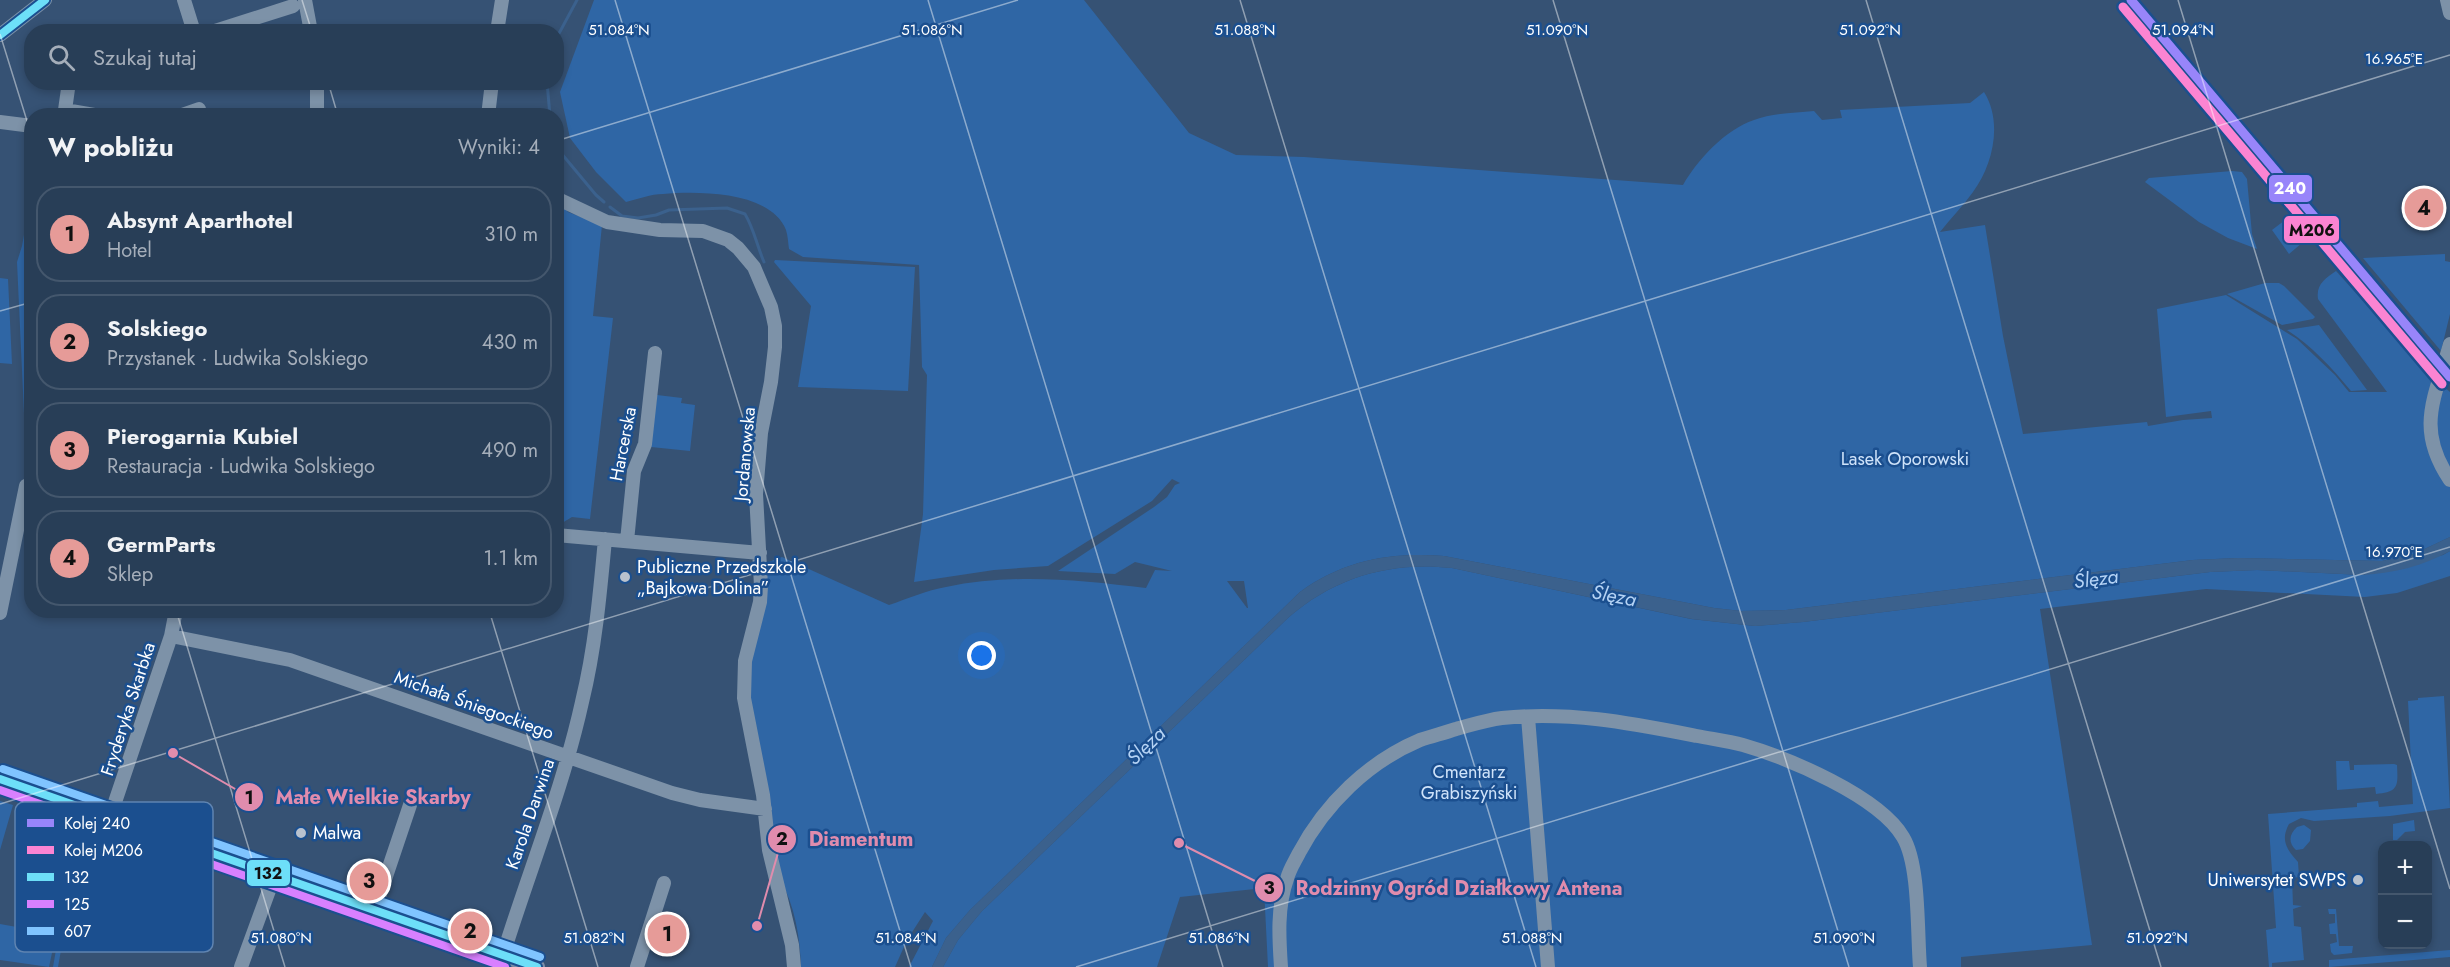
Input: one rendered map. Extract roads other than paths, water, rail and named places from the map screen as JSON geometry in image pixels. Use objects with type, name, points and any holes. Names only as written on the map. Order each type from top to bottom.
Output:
[{"type":"main road","points":[[0,779],[67,802]]},
{"type":"main road","points":[[213,853],[537,967]]},
{"type":"street","points":[[0,35],[45,0]]},
{"type":"street","points":[[184,0],[192,24]]},
{"type":"street","points":[[498,24],[502,0]]},
{"type":"street","points":[[2447,0],[2450,13]]},
{"type":"street","points":[[236,24],[299,3],[308,24]]},
{"type":"street","points":[[65,108],[68,90]]},
{"type":"street","points":[[317,90],[317,108]]},
{"type":"street","points":[[489,108],[491,90]]},
{"type":"street","points":[[0,122],[24,125]]},
{"type":"street","name":"Jordanowska","points":[[564,202],[607,222],[660,230],[703,231],[734,244],[754,267],[768,297],[776,326],[756,494],[760,553],[760,603],[745,661],[743,688],[745,712],[765,809],[769,850],[788,927],[794,967]]},
{"type":"street","points":[[2450,344],[2429,422],[2433,449],[2450,480]]},
{"type":"street","name":"Harcerska","points":[[627,541],[634,471],[645,444],[655,353]]},
{"type":"street","points":[[0,613],[24,508]]},
{"type":"street","points":[[564,536],[760,553]]},
{"type":"street","name":"Karola Darwina","points":[[503,955],[568,758],[583,702],[592,651],[605,539]]},
{"type":"street","name":"Fryderyka Skarbka","points":[[115,802],[175,618]]},
{"type":"street","name":"Michała Śniegockiego","points":[[171,636],[290,660],[568,758],[700,800],[765,809]]},
{"type":"street","points":[[1281,967],[1280,915],[1287,876],[1309,835],[1332,804],[1368,771],[1420,740],[1482,722],[1528,717],[1601,718],[1745,746],[1809,769],[1872,806],[1892,823],[1905,839],[1909,852],[1913,872],[1920,967]]},
{"type":"street","points":[[1528,717],[1548,967]]},
{"type":"street","points":[[375,909],[410,805]]},
{"type":"street","points":[[241,967],[275,874]]},
{"type":"street","points":[[637,967],[664,884]]},
{"type":"water","name":"Ślęza","points":[[2450,537],[2450,551],[2440,556],[2408,568],[2375,574],[2257,570],[2210,572],[1755,626],[1692,619],[1452,568],[1407,567],[1365,575],[1325,591],[1289,617],[982,911],[958,940],[943,967],[932,967],[946,938],[970,910],[1300,592],[1351,565],[1405,555],[1444,556],[1714,608],[1741,611],[1786,610],[2193,560],[2238,558],[2382,561],[2414,554]]},
{"type":"waterway","points":[[564,24],[577,0]]},
{"type":"waterway","points":[[548,90],[549,108]]},
{"type":"waterway","points":[[564,157],[604,202]]},
{"type":"waterway","points":[[610,207],[622,216],[638,218],[669,210],[727,208],[745,214],[764,262]]},
{"type":"rail line","name":"240","points":[[2131,0],[2450,377]]},
{"type":"rail line","name":"M206","points":[[2123,7],[2442,384]]},
{"type":"place","name":"GermParts","points":[[2424,208]]},
{"type":"place","name":"Publiczne Przedszkole „Bajkowa Dolina”","points":[[625,577]]},
{"type":"place","name":"Małe Wielkie Skarby","points":[[173,753]]},
{"type":"place","name":"Malwa","points":[[301,833]]},
{"type":"place","name":"Rodzinny Ogród Działkowy Antena","points":[[1179,843]]},
{"type":"place","name":"Uniwersytet SWPS","points":[[2358,880]]},
{"type":"place","name":"Pierogarnia Kubiel","points":[[369,881]]},
{"type":"place","name":"Diamentum","points":[[757,926]]},
{"type":"place","name":"Solskiego","points":[[470,931]]},
{"type":"place","name":"Absynt Aparthotel","points":[[667,934]]},
{"type":"park label","name":"Lasek Oporowski","points":[[1905,459]]},
{"type":"park label","name":"Cmentarz Grabiszyński","points":[[1469,782]]}]
